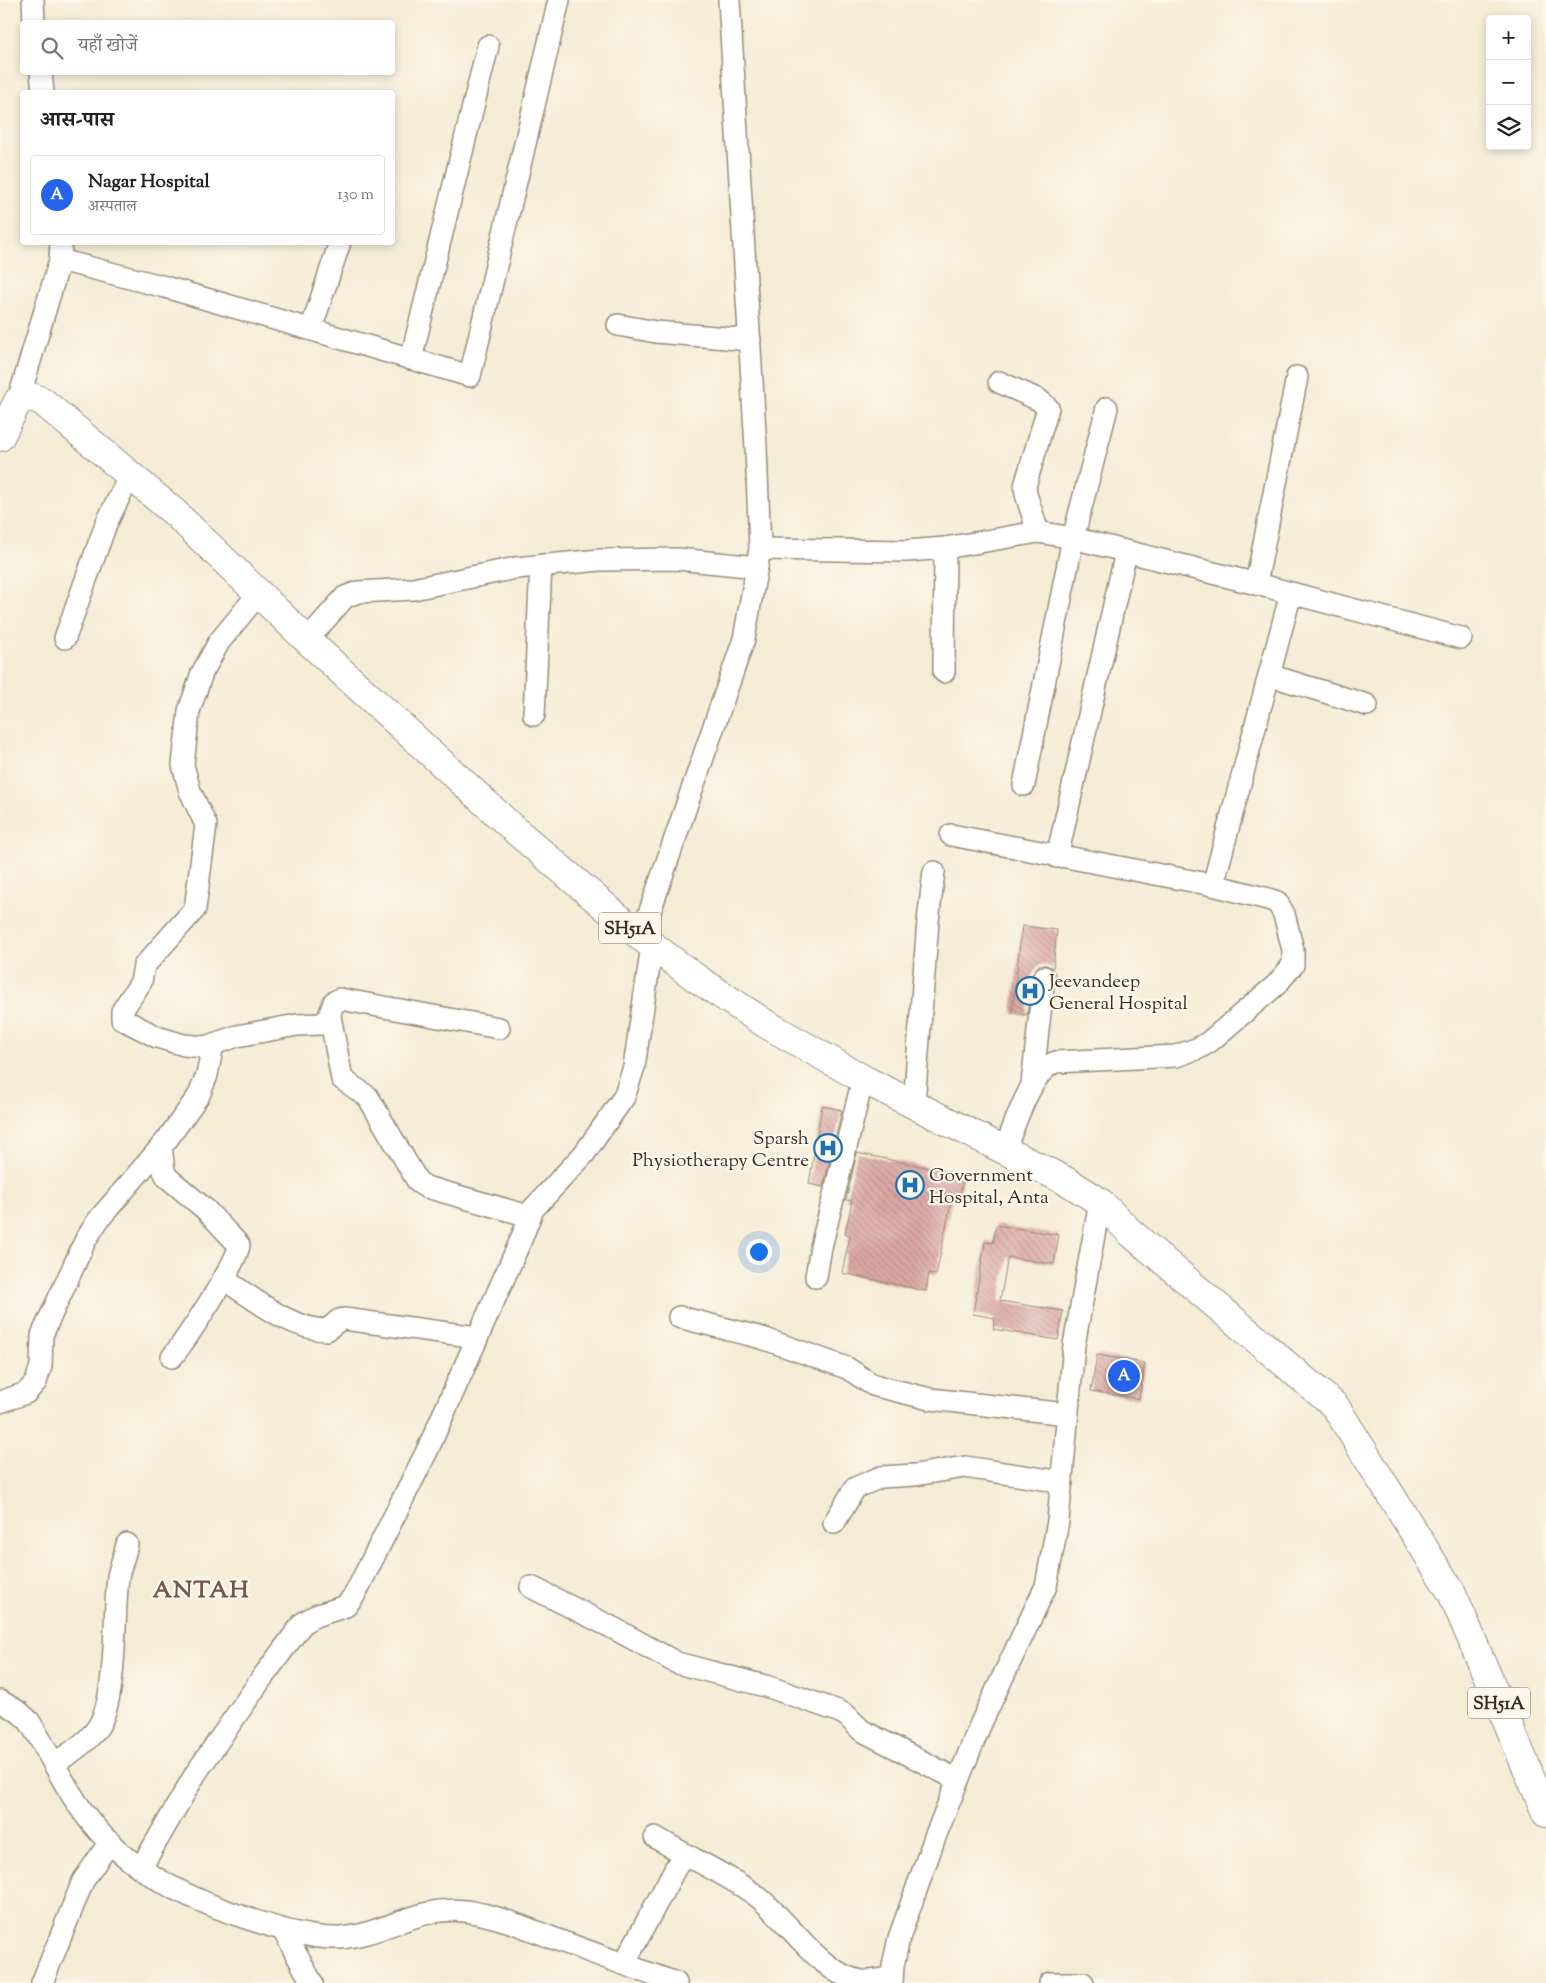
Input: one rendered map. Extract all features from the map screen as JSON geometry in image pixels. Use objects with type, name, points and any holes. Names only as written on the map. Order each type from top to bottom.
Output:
[{"type":"main road","name":"SH51A","points":[[18,401],[31,398],[42,401],[175,513],[307,640],[516,831],[647,942],[737,1006],[863,1079],[1049,1171],[1100,1202],[1131,1233],[1335,1406],[1452,1593],[1546,1813]]},
{"type":"main road","points":[[0,437],[18,401]]},
{"type":"street","points":[[33,0],[34,20]]},
{"type":"street","points":[[18,401],[61,251],[411,360],[472,375],[559,0]]},
{"type":"street","points":[[141,1868],[196,1773],[303,1623],[315,1616],[346,1606],[356,1594],[427,1451],[520,1242],[529,1216],[584,1154],[624,1096],[634,1067],[647,942],[744,639],[758,558],[750,340],[729,0]]},
{"type":"street","points":[[411,360],[488,46]]},
{"type":"street","points":[[40,75],[43,90]]},
{"type":"street","points":[[311,329],[339,245]]},
{"type":"street","points":[[618,326],[656,332],[750,340]]},
{"type":"street","points":[[1256,584],[1296,377]]},
{"type":"street","points":[[999,382],[1039,400],[1048,408],[1025,486],[1038,532]]},
{"type":"street","points":[[1024,785],[1073,538],[1107,408]]},
{"type":"street","points":[[66,638],[106,524],[130,475]]},
{"type":"street","points":[[307,640],[352,593],[428,587],[495,572],[541,565],[638,559],[704,561],[945,548],[1038,532],[1073,538],[1461,638]]},
{"type":"street","points":[[944,672],[945,548]]},
{"type":"street","points":[[1057,857],[1126,552]]},
{"type":"street","points":[[534,715],[541,565]]},
{"type":"street","points":[[259,593],[219,642],[202,673],[189,711],[183,764],[190,791],[206,825],[194,909],[144,966],[141,982],[121,1014],[124,1020],[157,1036],[184,1045],[205,1047],[213,1045],[220,1040],[237,1036],[297,1025],[321,1024],[330,1016]]},
{"type":"street","points":[[1213,885],[1291,593]]},
{"type":"street","points":[[1269,675],[1368,705]]},
{"type":"street","points":[[951,835],[1057,857],[1213,885],[1268,898],[1280,906],[1293,950],[1294,959],[1291,968],[1227,1027],[1199,1048],[1176,1056],[1056,1062],[1044,1069],[1032,1086],[1004,1149]]},
{"type":"street","points":[[914,1104],[928,921],[934,872]]},
{"type":"street","points":[[1032,1086],[1044,977]]},
{"type":"street","points":[[499,1028],[340,1000],[334,1002],[330,1016],[342,1078],[368,1097],[418,1182],[426,1187],[529,1216]]},
{"type":"street","points":[[0,1402],[26,1393],[36,1382],[41,1366],[42,1335],[86,1239],[99,1219],[160,1147],[203,1089],[213,1045]]},
{"type":"street","points":[[816,1277],[821,1247],[863,1079]]},
{"type":"street","points":[[160,1147],[164,1171],[168,1177],[206,1210],[239,1245],[238,1252],[223,1279],[172,1357]]},
{"type":"street","points":[[655,1836],[754,1894],[797,1938],[833,1968],[848,1977],[860,1981],[892,1980],[901,1930],[958,1780],[981,1723],[1046,1586],[1056,1540],[1074,1345],[1100,1202]]},
{"type":"street","points":[[223,1279],[289,1320],[316,1328],[327,1330],[339,1320],[344,1319],[477,1337]]},
{"type":"street","points":[[679,1317],[762,1338],[847,1368],[873,1385],[930,1399],[1067,1414]]},
{"type":"street","points":[[834,1523],[856,1486],[880,1477],[914,1475],[965,1467],[1062,1482]]},
{"type":"street","points":[[54,1763],[67,1756],[90,1736],[98,1727],[106,1710],[110,1690],[118,1577],[127,1544]]},
{"type":"street","points":[[530,1587],[615,1629],[677,1663],[768,1688],[838,1711],[846,1715],[861,1730],[958,1780]]},
{"type":"street","points":[[0,1700],[20,1712],[29,1721],[86,1816],[110,1842],[141,1868],[181,1893],[221,1910],[283,1930],[342,1938],[410,1917],[435,1912],[465,1911],[530,1929],[676,1983]]},
{"type":"street","points":[[42,1983],[83,1881],[110,1842]]},
{"type":"street","points":[[624,1964],[683,1854]]},
{"type":"street","points":[[283,1930],[312,1983]]},
{"type":"street","points":[[1052,1983],[1083,1983]]},
{"type":"building","points":[[1022,926],[1057,930],[1053,968],[1039,965],[1032,975],[1027,1015],[1012,1013]]},
{"type":"building","points":[[822,1106],[842,1110],[823,1187],[809,1184]]},
{"type":"building","points":[[857,1153],[964,1175],[959,1199],[952,1198],[936,1275],[929,1273],[926,1291],[842,1273],[850,1235],[845,1234],[852,1201],[846,1200]]},
{"type":"building","points":[[996,1225],[1059,1235],[1054,1264],[1008,1257],[1000,1301],[1063,1311],[1058,1340],[993,1329],[995,1318],[973,1314],[985,1242],[993,1243]]},
{"type":"building","points":[[1097,1355],[1145,1363],[1139,1399],[1091,1391]]},
{"type":"place","name":"Jeevandeep General Hospital","points":[[1030,991]]},
{"type":"place","name":"Sparsh Physiotherapy Centre","points":[[828,1148]]},
{"type":"place","name":"Government Hospital, Anta","points":[[910,1185]]},
{"type":"place","name":"Nagar Hospital","points":[[1124,1376]]},
{"type":"district","name":"ANTAH","points":[[201,1589]]}]
